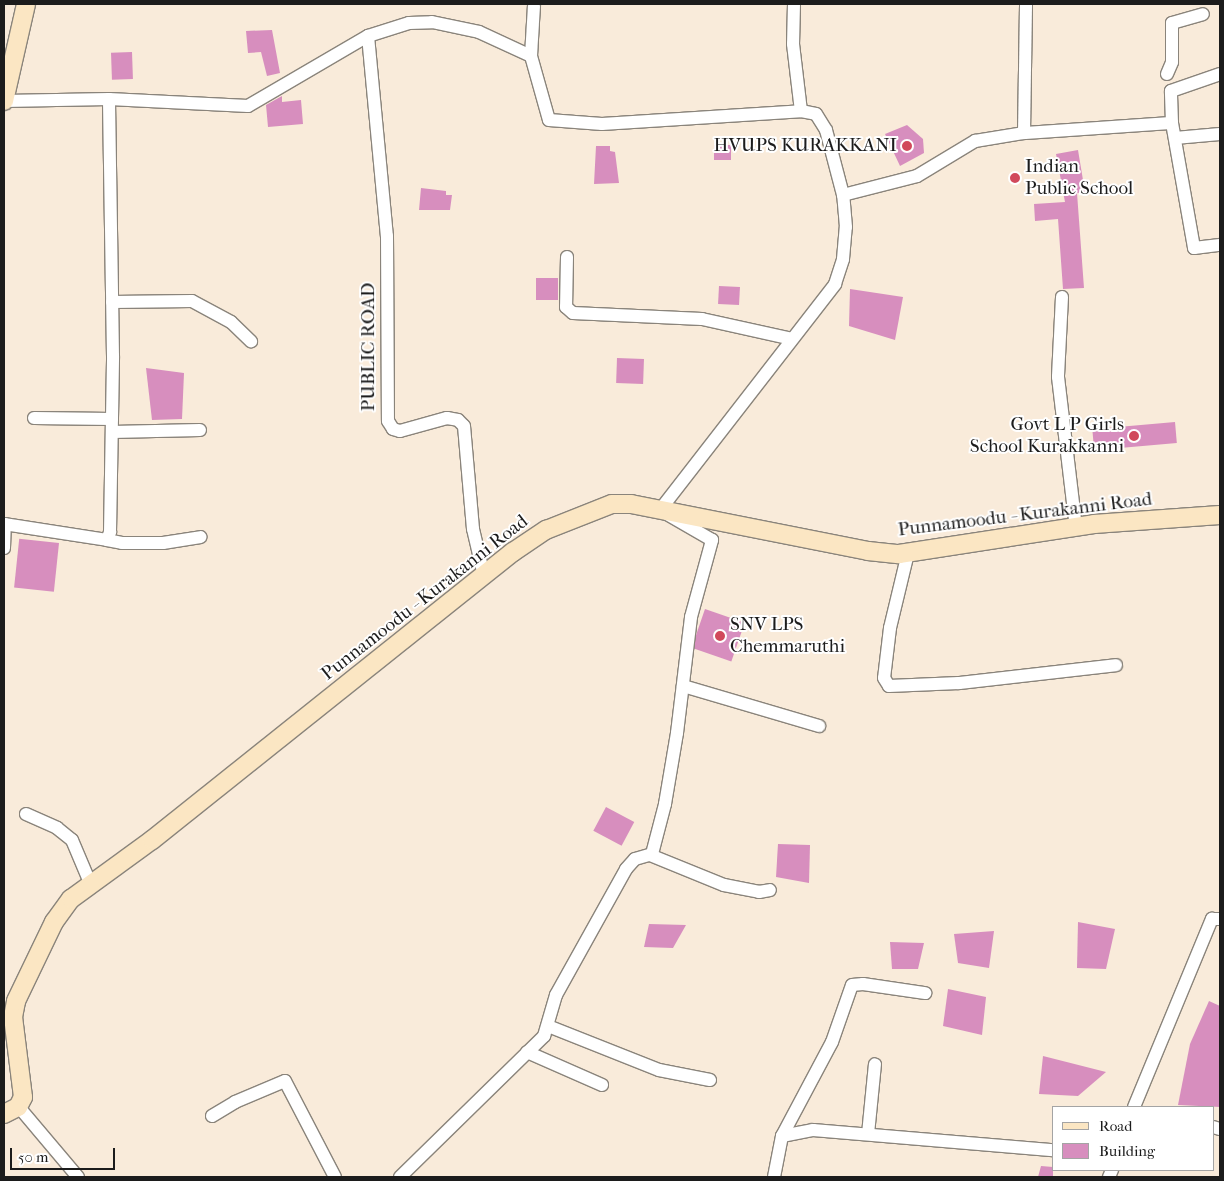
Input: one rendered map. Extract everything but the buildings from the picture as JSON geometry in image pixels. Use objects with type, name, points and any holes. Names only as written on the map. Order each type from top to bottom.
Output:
[{"type":"main road","points":[[4,101],[26,4]]},
{"type":"main road","name":"Punnamoodu - Kurakanni Road","points":[[11,1110],[23,1089],[9,1006],[54,922],[70,900],[152,840],[535,536],[579,516],[620,504],[660,510],[868,551],[908,553],[1076,527],[1220,515]]},
{"type":"street","points":[[794,4],[793,44],[801,111]]},
{"type":"street","points":[[1024,132],[1026,4]]},
{"type":"street","points":[[534,6],[531,56],[549,120],[602,124],[801,111],[816,114],[826,130],[843,195],[846,227],[843,259],[835,284],[660,510],[712,540],[691,617],[666,804],[650,855]]},
{"type":"street","points":[[1203,14],[1172,23],[1172,62],[1167,68],[1171,91],[1172,123],[1194,248],[1220,245]]},
{"type":"street","points":[[4,101],[109,100],[248,106],[368,36],[409,23],[432,22],[479,32],[531,56]]},
{"type":"street","name":"PUBLIC ROAD","points":[[368,36],[388,236],[388,421],[393,429],[400,431],[447,418],[458,420],[464,426],[473,529],[484,576]]},
{"type":"street","points":[[1171,91],[1220,74]]},
{"type":"street","points":[[107,540],[112,426],[109,100]]},
{"type":"street","points":[[843,195],[917,176],[975,141],[1024,132],[1172,123]]},
{"type":"street","points":[[1175,138],[1220,134]]},
{"type":"street","points":[[567,256],[566,307],[573,313],[702,318],[792,339]]},
{"type":"street","points":[[1062,297],[1058,377],[1076,527]]},
{"type":"street","points":[[112,302],[192,301],[231,322],[250,341]]},
{"type":"street","points":[[34,418],[112,426],[200,430]]},
{"type":"street","points":[[4,548],[4,524],[122,543],[163,543],[201,537]]},
{"type":"street","points":[[908,553],[890,628],[884,678],[889,686],[959,682],[1116,665]]},
{"type":"street","points":[[683,686],[819,726]]},
{"type":"street","points":[[26,814],[57,828],[72,840],[91,885]]},
{"type":"street","points":[[400,1177],[544,1036],[556,995],[621,877],[635,859],[650,855],[724,885],[759,892],[770,890]]},
{"type":"street","points":[[1138,1106],[1212,919],[1220,919]]},
{"type":"street","points":[[774,1177],[782,1136],[832,1042],[852,985],[863,984],[926,993]]},
{"type":"street","points":[[548,1026],[658,1070],[710,1080]]},
{"type":"street","points":[[527,1052],[602,1085]]},
{"type":"street","points":[[868,1134],[875,1064]]},
{"type":"street","points":[[212,1116],[236,1102],[285,1082],[335,1177]]},
{"type":"street","points":[[11,1110],[78,1177]]},
{"type":"street","points":[[782,1136],[813,1130],[1052,1150]]},
{"type":"place","name":"HVUPS KURAKKANI","points":[[907,146]]},
{"type":"place","name":"Indian Public School","points":[[1015,178]]},
{"type":"place","name":"Govt L P Girls School Kurakkanni","points":[[1134,436]]},
{"type":"place","name":"SNV LPS Chemmaruthi","points":[[720,636]]}]
